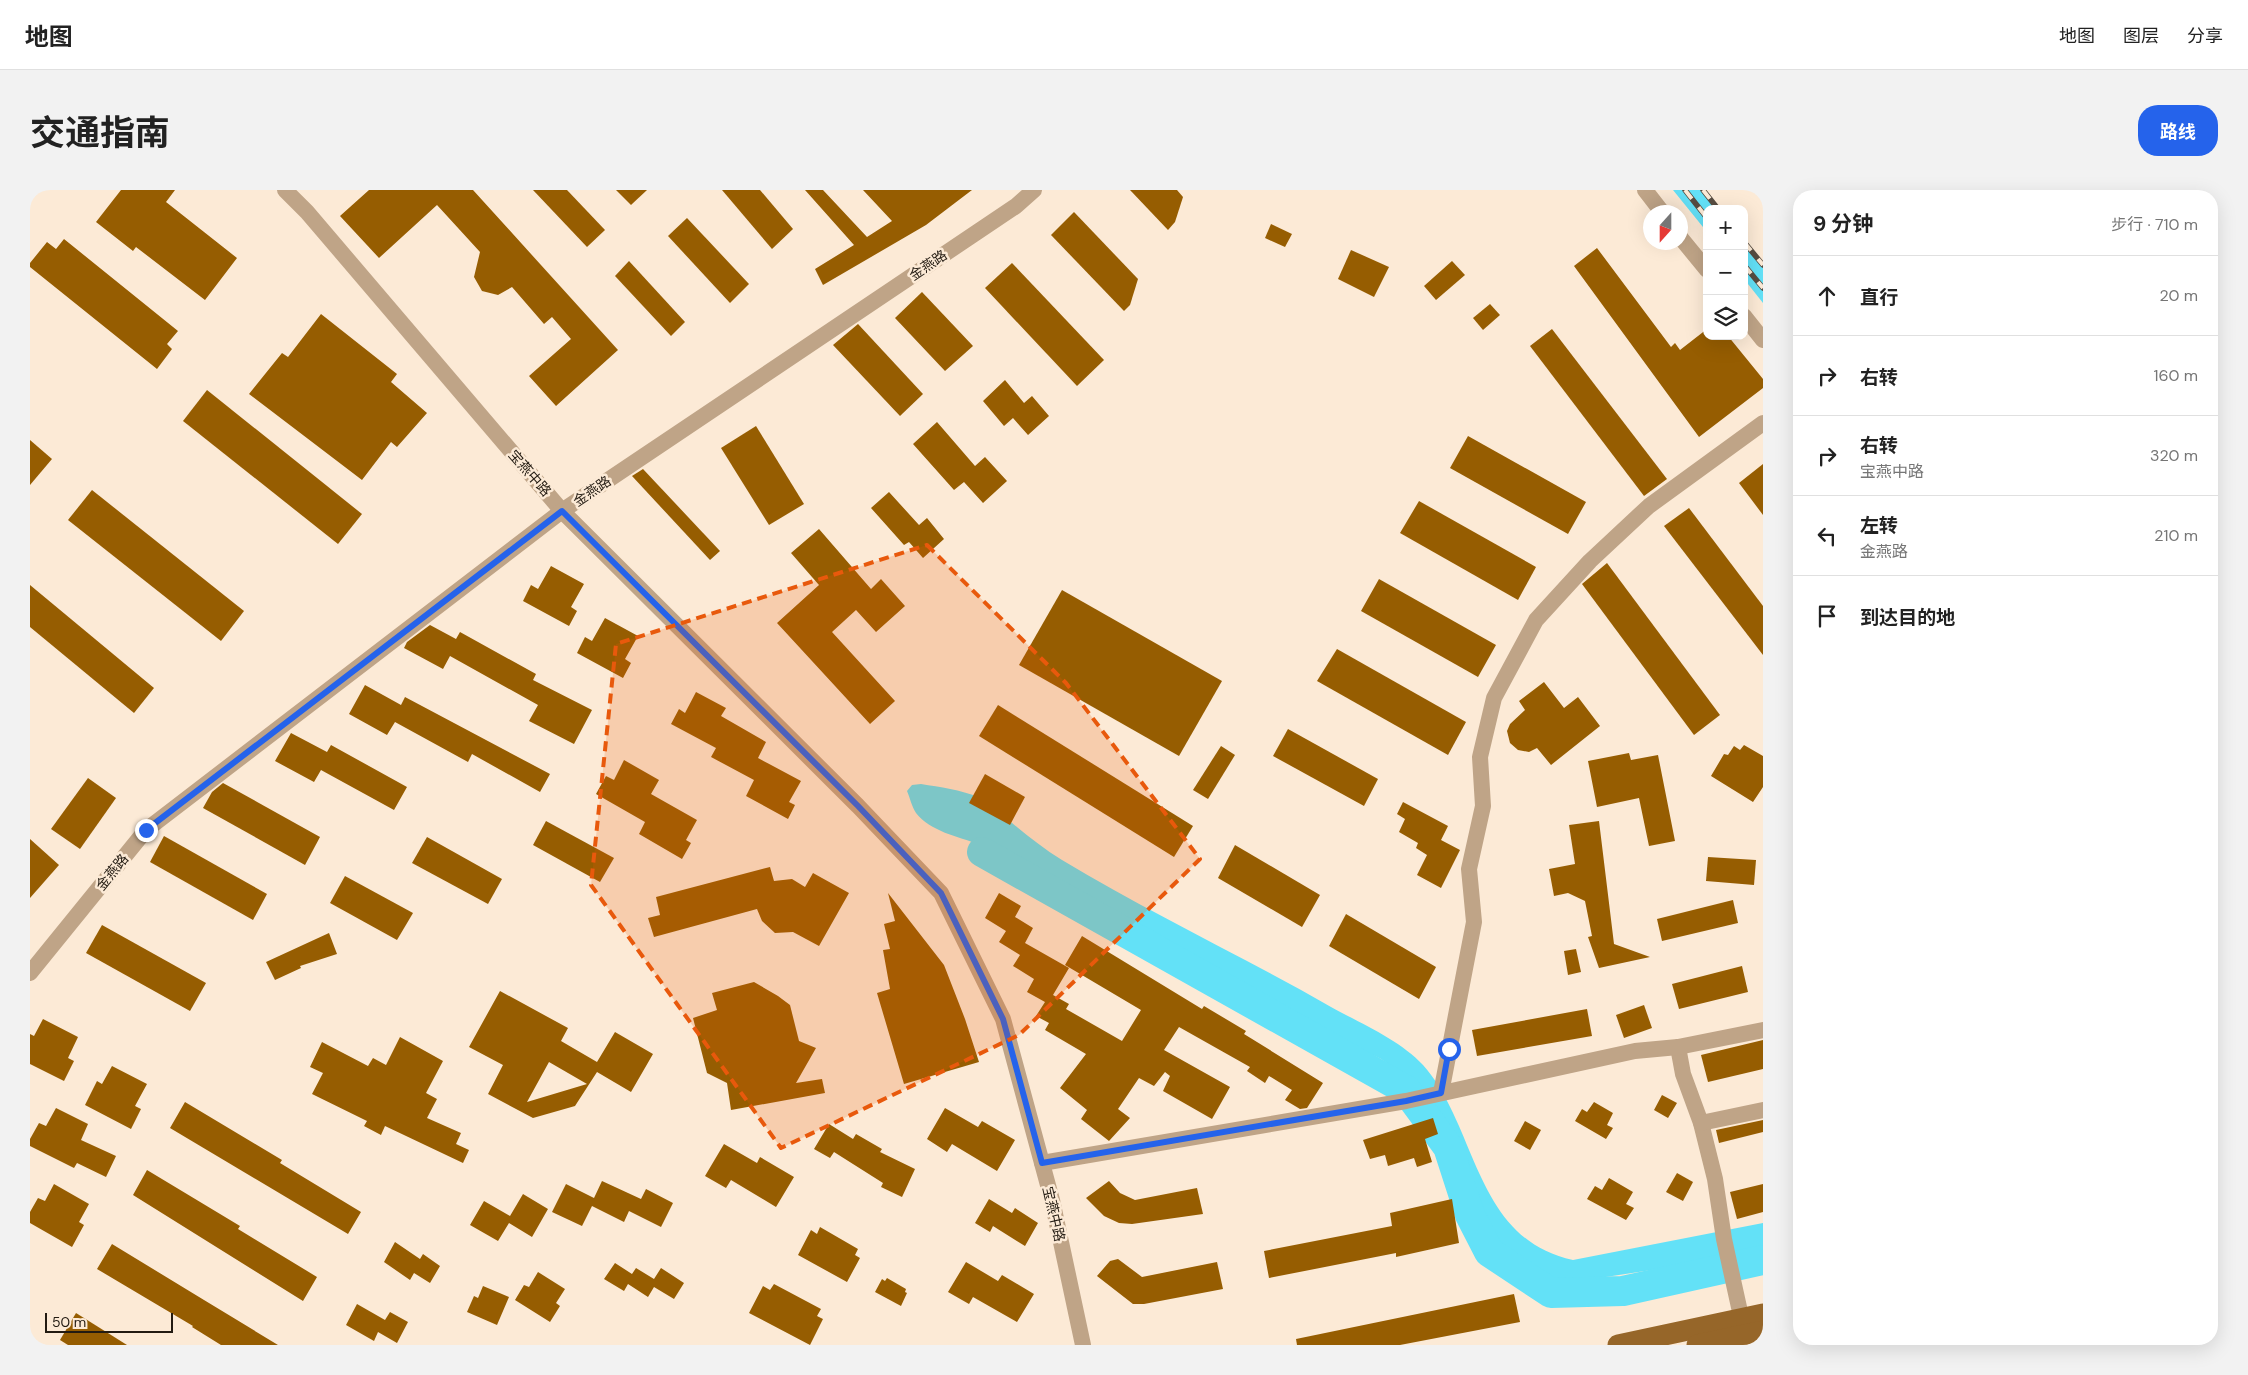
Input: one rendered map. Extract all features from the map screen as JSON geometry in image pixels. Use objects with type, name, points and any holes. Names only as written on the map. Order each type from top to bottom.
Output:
[{"type":"main road","points":[[1697,1345],[1748,1325],[1763,1314]]},
{"type":"main road","points":[[1618,1345],[1748,1325]]},
{"type":"street","name":"宝燕中路","points":[[285,190],[307,212],[562,511],[858,806],[941,893],[1003,1019],[1042,1163],[1083,1345]]},
{"type":"street","name":"金燕路","points":[[30,973],[146,830],[562,511],[1016,206],[1034,190]]},
{"type":"street","points":[[1645,190],[1657,205]]},
{"type":"street","points":[[1688,247],[1703,265]]},
{"type":"street","points":[[1748,321],[1763,340]]},
{"type":"street","points":[[1434,1095],[1474,922],[1470,869],[1483,806],[1480,757],[1494,698],[1536,620],[1590,561],[1649,506],[1763,423]]},
{"type":"street","points":[[1042,1163],[1406,1101],[1635,1051],[1678,1047],[1763,1030]]},
{"type":"street","points":[[1678,1047],[1683,1074],[1701,1124],[1715,1179],[1724,1239],[1748,1325]]},
{"type":"street","points":[[1701,1124],[1763,1110]]},
{"type":"highlighted area","points":[[927,545],[1066,683],[1200,859],[1019,1035],[781,1148],[591,885],[616,644]]},
{"type":"water","points":[[1673,190],[1703,190],[1715,205],[1703,205],[1703,227],[1688,209],[1688,205],[1685,205]]},
{"type":"water","points":[[1748,246],[1763,264],[1763,303],[1748,284]]},
{"type":"water","points":[[921,784],[958,791],[982,799],[1062,860],[1379,1033],[1414,1056],[1441,1090],[1482,1178],[1497,1205],[1516,1229],[1540,1248],[1573,1260],[1763,1223],[1763,1253],[1586,1280],[1555,1280],[1535,1274],[1515,1261],[1485,1229],[1471,1208],[1451,1170],[1424,1101],[1400,1072],[1381,1059],[1260,1000],[979,844],[937,829],[916,813],[907,791],[912,785]]},
{"type":"building","points":[[121,190],[175,190],[166,202],[237,258],[205,300],[136,247],[133,251],[96,222]]},
{"type":"building","points":[[369,190],[473,190],[618,350],[556,406],[529,376],[571,339],[552,317],[544,324],[512,287],[498,295],[482,291],[474,277],[480,252],[437,205],[379,258],[340,216]]},
{"type":"building","points":[[533,190],[567,190],[605,230],[587,247]]},
{"type":"building","points":[[616,190],[647,190],[631,205]]},
{"type":"building","points":[[722,190],[760,190],[793,229],[772,249]]},
{"type":"building","points":[[805,190],[823,190],[867,237],[892,221],[863,190],[972,190],[926,225],[823,285],[815,269],[854,245]]},
{"type":"building","points":[[1130,190],[1177,190],[1183,197],[1175,222],[1168,230]]},
{"type":"building","points":[[1074,212],[1138,279],[1130,305],[1124,311],[1051,235]]},
{"type":"building","points":[[687,218],[749,284],[730,303],[668,236]]},
{"type":"building","points":[[1271,224],[1292,234],[1285,247],[1265,238]]},
{"type":"building","points":[[64,239],[178,331],[167,344],[172,349],[157,369],[30,267],[30,263],[47,242],[56,249]]},
{"type":"building","points":[[1597,248],[1671,347],[1675,343],[1680,350],[1703,332],[1703,340],[1731,340],[1763,379],[1763,388],[1699,437],[1574,266]]},
{"type":"building","points":[[1351,250],[1389,267],[1374,297],[1338,279]]},
{"type":"building","points":[[629,261],[685,322],[671,336],[615,276]]},
{"type":"building","points":[[1452,261],[1465,275],[1436,300],[1424,286]]},
{"type":"building","points":[[1012,263],[1104,360],[1077,386],[985,288]]},
{"type":"building","points":[[922,292],[973,346],[945,371],[895,318]]},
{"type":"building","points":[[1490,304],[1500,315],[1483,330],[1473,318]]},
{"type":"building","points":[[321,314],[397,374],[391,382],[427,413],[397,447],[391,442],[362,480],[249,394],[282,353],[288,357]]},
{"type":"building","points":[[858,324],[923,394],[900,416],[833,345]]},
{"type":"building","points":[[1552,329],[1667,479],[1644,496],[1530,346]]},
{"type":"building","points":[[1005,380],[1024,403],[1032,396],[1049,416],[1028,435],[1013,418],[1004,426],[983,401]]},
{"type":"building","points":[[207,390],[362,514],[338,544],[183,421]]},
{"type":"building","points":[[937,422],[975,466],[985,457],[1007,481],[983,503],[964,482],[954,490],[913,444]]},
{"type":"building","points":[[756,426],[804,504],[769,525],[721,448]]},
{"type":"building","points":[[1468,436],[1586,502],[1568,534],[1450,468]]},
{"type":"building","points":[[30,440],[52,459],[30,485]]},
{"type":"building","points":[[1763,464],[1763,515],[1739,483]]},
{"type":"building","points":[[643,469],[720,551],[710,560],[632,476]]},
{"type":"building","points":[[92,490],[244,611],[221,641],[68,520]]},
{"type":"building","points":[[889,492],[919,525],[927,518],[944,539],[923,558],[909,542],[904,545],[871,508]]},
{"type":"building","points":[[1419,501],[1536,567],[1518,600],[1400,533]]},
{"type":"building","points":[[1689,508],[1763,606],[1763,655],[1664,526]]},
{"type":"building","points":[[819,529],[871,589],[881,579],[905,606],[876,632],[856,610],[832,632],[895,701],[870,724],[777,623],[819,585],[791,553]]},
{"type":"building","points":[[1607,563],[1720,715],[1694,735],[1582,584]]},
{"type":"building","points":[[551,566],[584,584],[571,607],[577,611],[569,626],[523,601],[531,585],[538,589]]},
{"type":"building","points":[[1379,579],[1496,645],[1478,677],[1361,611]]},
{"type":"building","points":[[30,585],[154,688],[134,713],[30,627]]},
{"type":"building","points":[[1062,590],[1222,681],[1179,756],[1019,665]]},
{"type":"building","points":[[605,618],[638,636],[625,659],[631,663],[623,678],[577,653],[585,637],[592,641]]},
{"type":"building","points":[[430,625],[456,639],[460,632],[536,674],[533,680],[592,710],[574,744],[529,721],[538,705],[450,656],[443,669],[404,648],[407,642]]},
{"type":"building","points":[[1337,649],[1466,722],[1448,755],[1317,681]]},
{"type":"building","points":[[1544,682],[1564,708],[1578,697],[1600,726],[1551,765],[1537,748],[1529,752],[1518,750],[1510,743],[1507,731],[1510,724],[1525,710],[1519,701]]},
{"type":"building","points":[[365,685],[401,705],[405,697],[550,774],[540,792],[472,754],[468,762],[395,722],[387,735],[349,714]]},
{"type":"building","points":[[696,692],[726,708],[721,716],[766,742],[758,758],[801,781],[789,802],[795,805],[788,819],[746,796],[754,780],[711,757],[716,748],[671,724],[679,709],[685,713]]},
{"type":"building","points":[[998,705],[1193,826],[1174,857],[979,736]]},
{"type":"building","points":[[1288,729],[1378,779],[1364,806],[1273,756]]},
{"type":"building","points":[[291,733],[327,752],[331,745],[407,787],[394,810],[321,770],[314,782],[275,761]]},
{"type":"building","points":[[1744,745],[1763,756],[1763,787],[1753,802],[1711,776],[1724,754],[1728,755],[1734,746],[1740,750]]},
{"type":"building","points":[[1221,746],[1235,755],[1208,799],[1193,790]]},
{"type":"building","points":[[1629,753],[1631,760],[1658,755],[1675,841],[1649,846],[1639,798],[1597,807],[1588,761]]},
{"type":"building","points":[[624,760],[659,780],[651,794],[697,820],[686,840],[691,843],[682,859],[639,834],[645,822],[596,794],[606,776],[614,780]]},
{"type":"building","points":[[985,774],[1025,797],[1010,825],[969,803]]},
{"type":"building","points":[[88,778],[116,798],[80,849],[51,829]]},
{"type":"building","points":[[223,783],[320,837],[305,865],[203,808],[212,792]]},
{"type":"building","points":[[1403,802],[1448,826],[1441,840],[1460,850],[1441,888],[1417,875],[1427,855],[1416,848],[1418,843],[1399,832],[1405,819],[1397,814]]},
{"type":"building","points":[[546,821],[614,858],[600,882],[533,845]]},
{"type":"building","points":[[1599,821],[1614,944],[1650,957],[1599,968],[1588,937],[1592,936],[1585,901],[1568,893],[1554,896],[1549,869],[1575,864],[1569,825]]},
{"type":"building","points":[[164,836],[267,894],[253,920],[150,862]]},
{"type":"building","points":[[427,837],[502,879],[488,904],[412,863]]},
{"type":"building","points":[[30,839],[59,865],[30,898]]},
{"type":"building","points":[[1235,845],[1320,895],[1302,927],[1218,878]]},
{"type":"building","points":[[1708,857],[1756,860],[1754,885],[1706,881]]},
{"type":"building","points":[[770,867],[774,881],[792,879],[805,887],[813,873],[849,893],[819,946],[793,932],[775,933],[762,921],[757,909],[654,937],[648,918],[660,915],[656,897]]},
{"type":"building","points":[[345,876],[413,913],[397,940],[330,903]]},
{"type":"building","points":[[888,893],[944,965],[979,1062],[904,1084],[877,993],[890,989],[883,950],[890,949],[884,924],[895,921]]},
{"type":"building","points":[[999,893],[1021,906],[1015,917],[1033,928],[1025,943],[1069,968],[1053,995],[1069,1004],[1066,1009],[1122,1041],[1141,1010],[1065,965],[1082,936],[1202,1009],[1204,1006],[1246,1031],[1244,1034],[1323,1083],[1307,1108],[1300,1109],[1285,1100],[1292,1090],[1269,1076],[1265,1083],[1247,1071],[1250,1067],[1179,1027],[1164,1050],[1230,1087],[1212,1119],[1163,1091],[1170,1076],[1165,1072],[1154,1086],[1139,1078],[1118,1109],[1130,1118],[1109,1141],[1081,1119],[1087,1110],[1060,1088],[1086,1054],[1045,1030],[1049,1023],[1036,1016],[1045,1002],[1027,992],[1034,979],[1013,966],[1020,955],[999,942],[1006,931],[985,918]]},
{"type":"building","points":[[1733,900],[1738,923],[1662,941],[1657,919]]},
{"type":"building","points":[[1346,914],[1436,967],[1419,999],[1329,946]]},
{"type":"building","points":[[102,925],[206,983],[190,1011],[86,953]]},
{"type":"building","points":[[329,933],[337,954],[300,966],[301,968],[275,980],[266,962]]},
{"type":"building","points":[[1576,949],[1581,972],[1568,975],[1564,951]]},
{"type":"building","points":[[1742,966],[1748,992],[1679,1009],[1672,984]]},
{"type":"building","points":[[754,982],[790,1005],[799,1041],[816,1048],[796,1083],[822,1079],[825,1093],[731,1110],[727,1083],[707,1073],[693,1018],[717,1010],[712,993]]},
{"type":"building","points":[[500,991],[568,1028],[561,1041],[597,1062],[615,1032],[653,1054],[631,1092],[597,1072],[575,1106],[533,1118],[488,1094],[503,1065],[469,1047]],"holes":[[[549,1062],[587,1084],[527,1102]]]},
{"type":"building","points":[[1644,1005],[1652,1028],[1624,1038],[1616,1015]]},
{"type":"building","points":[[1587,1009],[1592,1036],[1477,1056],[1472,1030]]},
{"type":"building","points":[[43,1019],[78,1037],[68,1058],[74,1061],[64,1081],[30,1064],[30,1034],[34,1036]]},
{"type":"building","points":[[400,1037],[443,1061],[426,1093],[437,1099],[427,1118],[461,1133],[456,1144],[469,1150],[463,1163],[385,1126],[381,1135],[364,1126],[367,1121],[312,1094],[323,1073],[310,1067],[322,1042],[368,1066],[373,1058],[386,1065]]},
{"type":"building","points":[[1763,1040],[1763,1069],[1708,1082],[1701,1055]]},
{"type":"building","points":[[112,1066],[147,1084],[135,1106],[141,1109],[131,1129],[85,1105],[97,1081],[102,1084]]},
{"type":"building","points":[[1662,1095],[1677,1103],[1668,1118],[1654,1110]]},
{"type":"building","points":[[185,1102],[282,1160],[280,1163],[361,1212],[348,1234],[170,1128]]},
{"type":"building","points":[[1594,1102],[1613,1113],[1607,1125],[1613,1128],[1606,1139],[1575,1121],[1582,1109],[1587,1112]]},
{"type":"building","points":[[56,1108],[88,1124],[81,1140],[116,1156],[106,1177],[77,1163],[74,1168],[30,1146],[30,1139],[39,1123],[46,1126]]},
{"type":"building","points":[[945,1108],[978,1127],[982,1121],[1015,1140],[997,1171],[952,1144],[947,1152],[927,1139]]},
{"type":"building","points":[[1433,1118],[1438,1134],[1425,1139],[1432,1162],[1417,1167],[1414,1158],[1388,1166],[1385,1155],[1370,1159],[1363,1140]]},
{"type":"building","points":[[1763,1120],[1763,1132],[1719,1143],[1716,1130]]},
{"type":"building","points":[[1525,1121],[1541,1130],[1530,1150],[1514,1141]]},
{"type":"building","points":[[829,1124],[853,1139],[856,1134],[882,1149],[880,1152],[915,1169],[902,1197],[881,1187],[883,1183],[834,1152],[830,1158],[814,1149]]},
{"type":"building","points":[[724,1144],[757,1163],[760,1157],[794,1177],[776,1207],[731,1180],[726,1188],[705,1176]]},
{"type":"building","points":[[147,1170],[240,1226],[238,1229],[317,1277],[303,1301],[133,1195]]},
{"type":"building","points":[[1677,1173],[1693,1182],[1683,1201],[1666,1192]]},
{"type":"building","points":[[1609,1178],[1633,1192],[1626,1204],[1634,1208],[1626,1220],[1587,1199],[1595,1186],[1602,1190]]},
{"type":"building","points":[[602,1181],[641,1199],[646,1189],[673,1203],[661,1227],[629,1211],[624,1222],[592,1206],[582,1226],[552,1212],[566,1184],[594,1198]]},
{"type":"building","points":[[1109,1181],[1120,1193],[1135,1200],[1197,1188],[1203,1214],[1132,1224],[1119,1223],[1104,1216],[1086,1198]]},
{"type":"building","points":[[54,1184],[89,1204],[79,1222],[84,1225],[72,1247],[30,1223],[30,1212],[38,1198],[45,1201]]},
{"type":"building","points":[[1763,1184],[1763,1212],[1737,1219],[1730,1192]]},
{"type":"building","points":[[523,1194],[548,1209],[532,1237],[509,1223],[498,1241],[470,1225],[484,1201],[510,1216]]},
{"type":"building","points":[[989,1199],[1012,1213],[1015,1208],[1038,1223],[1025,1246],[993,1226],[990,1232],[975,1223]]},
{"type":"building","points":[[1452,1199],[1459,1243],[1396,1257],[1396,1253],[1269,1278],[1264,1251],[1392,1226],[1390,1213]]},
{"type":"building","points":[[820,1227],[858,1249],[855,1255],[860,1258],[847,1282],[798,1255],[811,1230],[817,1234]]},
{"type":"building","points":[[395,1242],[420,1259],[423,1254],[440,1266],[430,1283],[414,1273],[410,1280],[384,1262]]},
{"type":"building","points":[[112,1244],[278,1345],[221,1345],[193,1326],[97,1269]]},
{"type":"building","points":[[1118,1259],[1142,1277],[1217,1262],[1223,1289],[1144,1304],[1133,1304],[1097,1276],[1110,1261]]},
{"type":"building","points":[[966,1262],[998,1281],[1002,1275],[1034,1294],[1017,1322],[973,1297],[969,1304],[948,1292]]},
{"type":"building","points":[[615,1263],[632,1274],[636,1268],[654,1279],[661,1268],[684,1283],[674,1299],[654,1287],[648,1297],[628,1284],[624,1291],[604,1279]]},
{"type":"building","points":[[538,1272],[565,1289],[556,1303],[560,1306],[550,1322],[515,1300],[524,1285],[529,1287]]},
{"type":"building","points":[[887,1278],[906,1289],[905,1292],[907,1293],[901,1306],[875,1292],[882,1279],[885,1281]]},
{"type":"building","points":[[774,1284],[821,1309],[817,1316],[823,1319],[810,1345],[749,1313],[763,1286],[770,1290]]},
{"type":"building","points":[[483,1286],[509,1297],[497,1325],[467,1312],[474,1296],[478,1298]]},
{"type":"building","points":[[1514,1294],[1520,1322],[1400,1345],[1297,1345],[1296,1339]]},
{"type":"building","points":[[357,1304],[385,1320],[390,1312],[408,1322],[397,1343],[378,1332],[374,1341],[346,1325]]},
{"type":"building","points":[[76,1313],[127,1345],[68,1345],[60,1340]]},
{"type":"waterway","points":[[982,852],[1406,1090],[1448,1147],[1470,1215],[1489,1252],[1551,1293],[1623,1291],[1763,1260]]},
{"type":"railway","points":[[1685,190],[1703,213]]},
{"type":"railway","points":[[1703,190],[1715,205]]},
{"type":"railway","points":[[1748,247],[1763,265]]},
{"type":"railway","points":[[1748,270],[1763,288]]},
{"type":"route","points":[[146,830],[562,511],[858,806],[941,893],[1003,1019],[1042,1163],[1406,1101],[1441,1093],[1449,1049]]}]
